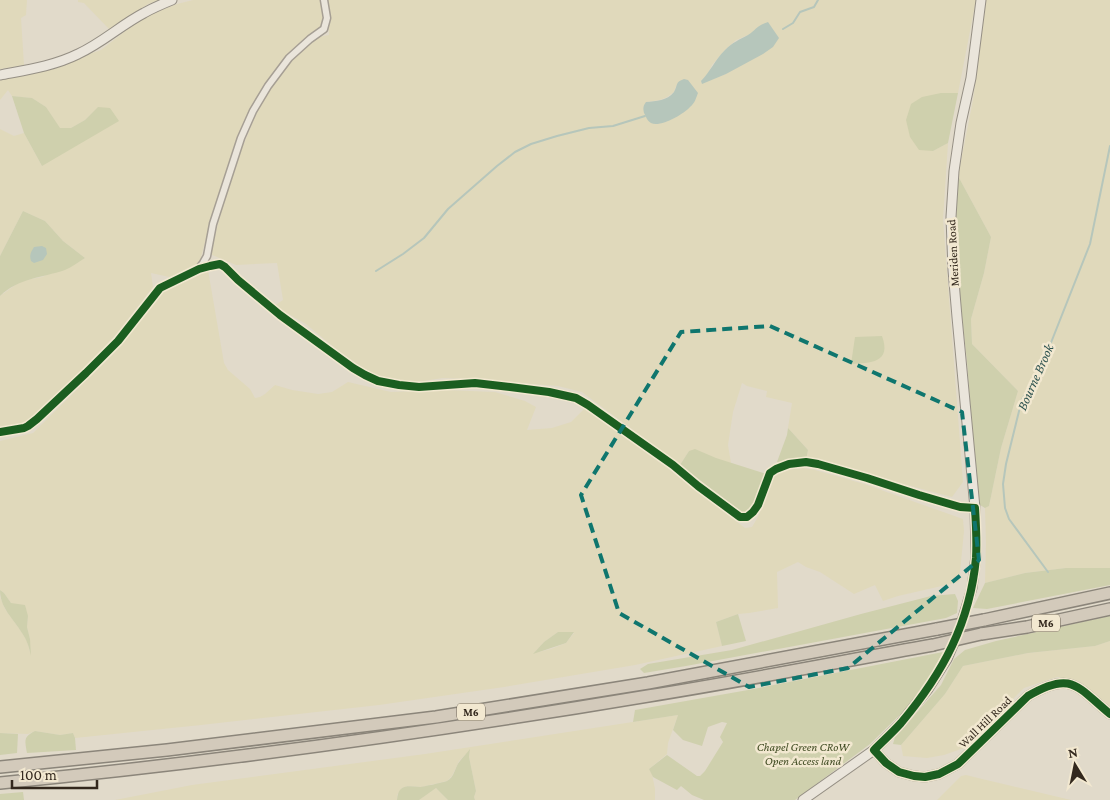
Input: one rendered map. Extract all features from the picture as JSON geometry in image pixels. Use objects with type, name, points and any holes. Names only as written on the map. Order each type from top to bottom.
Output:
[{"type":"highway","name":"M6","points":[[0,767],[167,750],[436,717],[648,683],[984,620],[1110,593]]},
{"type":"highway","name":"M6","points":[[0,783],[252,756],[650,696],[933,645],[1110,609]]},
{"type":"main road","points":[[0,75],[52,64],[77,55],[144,13],[172,0]]},
{"type":"main road","name":"Meriden Road","points":[[803,800],[874,750],[900,724],[928,689],[947,659],[959,631],[972,588],[976,556],[975,508],[953,270],[951,217],[954,171],[981,0]]},
{"type":"main road","name":"Wall Hill Road","points":[[874,750],[899,772],[925,777],[939,774],[958,764],[1028,696],[1040,688],[1054,683],[1069,683],[1080,688],[1110,714]]},
{"type":"street","points":[[199,269],[206,256],[213,224],[241,138],[253,111],[268,86],[289,58],[324,29],[327,18],[324,0]]},
{"type":"street","points":[[206,256],[225,267],[280,315],[365,375],[378,381],[400,385],[419,387],[475,384],[549,392],[576,398],[673,465],[740,517],[748,518],[754,512],[770,473],[776,468],[789,464],[806,462],[867,478],[960,507],[975,508]]},
{"type":"street","points":[[0,432],[24,428],[37,419],[118,341],[160,288],[199,269],[220,264]]},
{"type":"highlighted area","points":[[770,326],[962,412],[979,560],[848,668],[749,687],[619,613],[581,495],[681,332]]},
{"type":"shaded area","points":[[0,0],[27,0],[26,15],[21,18],[24,65],[0,69]]},
{"type":"shaded area","points":[[78,0],[160,0],[148,4],[110,30],[84,3],[78,2]]},
{"type":"shaded area","points":[[193,0],[321,0],[324,21],[321,28],[293,50],[270,77],[249,112],[237,137],[200,261],[194,268],[174,278],[151,273],[153,287],[119,331],[94,359],[33,418],[24,424],[0,429],[0,296],[21,281],[42,277],[85,258],[63,241],[45,221],[23,211],[0,256],[0,129],[14,136],[24,133],[42,166],[98,107],[85,120],[71,128],[59,128],[46,107],[32,98],[12,96],[8,90],[0,100],[0,79],[34,73],[101,50],[149,15]]},
{"type":"shaded area","points":[[327,0],[976,0],[958,93],[941,93],[933,151],[948,143],[943,219],[963,482],[952,497],[836,466],[806,460],[808,450],[788,428],[792,403],[766,397],[767,391],[742,383],[733,412],[728,445],[731,463],[689,451],[680,465],[582,392],[558,386],[471,379],[443,378],[410,383],[383,380],[371,374],[336,349],[306,324],[274,306],[283,300],[277,263],[236,265],[210,254],[223,205],[242,148],[258,110],[272,86],[293,59],[318,37],[329,35]],"holes":[[[748,35],[726,74],[702,83],[701,81],[707,75],[712,65],[725,50],[736,40]],[[677,84],[674,118],[656,124],[646,102],[667,97],[674,92]]]},
{"type":"shaded area","points":[[986,0],[1110,0],[1110,568],[1066,568],[1025,573],[985,583],[985,508],[989,506],[1001,448],[1018,391],[972,344],[971,319],[984,273],[991,237],[958,176],[973,100]]},
{"type":"shaded area","points":[[768,22],[779,38],[773,47],[726,74],[702,84],[701,81],[725,50],[759,26]]},
{"type":"shaded area","points":[[684,79],[688,80],[698,93],[693,104],[672,120],[660,124],[650,122],[644,113],[646,102],[668,97],[674,92],[678,83]]},
{"type":"shaded area","points":[[42,246],[46,248],[47,254],[43,260],[34,263],[30,259],[31,252],[34,247]]},
{"type":"shaded area","points":[[208,270],[224,363],[228,370],[250,389],[255,398],[265,394],[275,385],[318,394],[332,392],[348,382],[391,392],[445,390],[495,392],[525,401],[536,407],[527,430],[552,428],[571,422],[585,408],[665,466],[745,528],[752,527],[759,515],[771,476],[785,470],[803,468],[864,484],[963,519],[964,531],[959,582],[883,601],[875,585],[854,594],[820,572],[798,562],[777,572],[778,608],[738,614],[716,622],[722,646],[635,665],[504,687],[379,705],[201,725],[75,738],[73,733],[60,735],[35,731],[28,734],[0,733],[0,597],[5,609],[27,641],[30,652],[30,639],[27,627],[28,616],[11,603],[0,590],[0,441],[33,433],[112,355],[156,297],[170,286]],"holes":[[[558,632],[574,633],[566,643],[534,653],[544,642]]]},
{"type":"shaded area","points":[[1110,641],[1110,708],[1078,681],[1057,677],[1024,688],[964,748],[944,755],[927,758],[903,756],[901,745],[945,694],[963,666],[1028,653],[1095,646]]},
{"type":"shaded area","points":[[678,715],[668,743],[667,754],[649,769],[655,789],[655,800],[475,800],[476,791],[469,757],[470,750],[459,761],[452,776],[447,781],[421,787],[408,786],[402,788],[397,795],[397,800],[115,800],[192,785],[425,754]]},
{"type":"shaded area","points":[[966,775],[1071,800],[937,800],[961,776]]},
{"type":"shaded area","points":[[436,788],[448,800],[419,800],[425,795]]},
{"type":"green space","points":[[941,93],[958,93],[948,143],[933,151],[919,150],[910,137],[906,120],[911,104],[922,97]]},
{"type":"green space","points":[[12,96],[32,98],[46,107],[60,128],[71,128],[85,120],[98,107],[110,108],[119,121],[42,166],[24,133]]},
{"type":"green space","points":[[958,176],[991,237],[984,273],[971,319],[972,344],[1018,391],[1001,448],[989,506],[985,508],[980,505],[955,239]]},
{"type":"green space","points":[[23,211],[45,221],[63,241],[85,258],[65,270],[15,285],[0,296],[0,256]]},
{"type":"green space","points":[[882,336],[884,352],[882,356],[872,362],[851,364],[855,337]]},
{"type":"green space","points":[[788,428],[808,450],[806,460],[779,464],[777,462]]},
{"type":"green space","points":[[695,449],[716,458],[766,474],[753,507],[747,513],[743,513],[680,465],[689,451]]},
{"type":"green space","points":[[1066,568],[1110,568],[1110,585],[987,609],[973,608],[985,583],[1025,573]]},
{"type":"green space","points":[[0,590],[11,603],[25,605],[28,616],[27,627],[31,656],[25,638],[2,602]]},
{"type":"green space","points":[[955,594],[958,601],[957,613],[946,618],[644,673],[640,669],[648,664],[732,650],[931,596]]},
{"type":"green space","points":[[738,614],[746,641],[722,646],[716,622]]},
{"type":"green space","points":[[1110,616],[1110,641],[1095,646],[1028,653],[963,666],[945,694],[901,745],[893,744],[895,737],[941,685],[954,659],[965,650],[996,641]]},
{"type":"green space","points":[[558,632],[574,632],[566,643],[533,654],[544,642]]},
{"type":"green space","name":"Chapel Green CRoW Open Access land","points":[[943,652],[914,701],[870,744],[795,800],[704,800],[692,795],[681,786],[677,790],[653,777],[649,769],[667,755],[697,776],[700,776],[723,742],[720,737],[727,723],[722,722],[708,727],[702,746],[683,740],[673,730],[678,715],[633,722],[635,710]]},
{"type":"green space","points":[[35,731],[60,735],[73,733],[76,750],[27,753],[26,739],[28,735]]},
{"type":"green space","points":[[0,733],[18,734],[17,753],[0,755]]},
{"type":"green space","points":[[470,749],[469,757],[476,791],[475,800],[448,800],[436,788],[419,800],[397,800],[399,791],[404,787],[422,787],[445,782],[450,779],[458,763]]},
{"type":"green space","points":[[23,792],[24,800],[0,800],[0,794]]},
{"type":"waterway","points":[[783,29],[793,23],[800,12],[814,7],[818,0]]},
{"type":"waterway","points":[[376,271],[424,238],[448,209],[515,152],[531,144],[557,136],[589,128],[613,126],[645,116]]},
{"type":"waterway","name":"Bourne Brook","points":[[1048,572],[1009,519],[1005,508],[1003,484],[1022,399],[1041,368],[1090,244],[1110,146]]},
{"type":"cycle path","points":[[0,432],[24,428],[37,419],[118,341],[160,288],[199,269],[220,264],[280,315],[365,375],[378,381],[399,385],[419,387],[475,383],[549,392],[576,398],[673,465],[740,517],[747,517],[758,505],[770,473],[789,464],[806,462],[867,478],[960,507],[975,508],[976,558],[973,582],[961,626],[942,666],[930,685],[901,723],[874,750],[886,763],[899,772],[925,777],[939,774],[958,764],[1028,696],[1055,684],[1065,683],[1073,685],[1110,714]]}]
